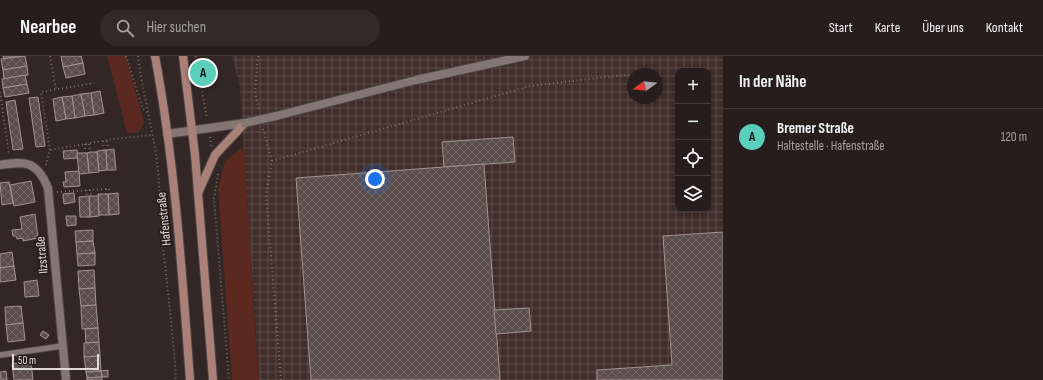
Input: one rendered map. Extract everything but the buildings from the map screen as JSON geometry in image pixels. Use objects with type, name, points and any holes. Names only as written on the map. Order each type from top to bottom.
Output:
[{"type":"main road","name":"Hafenstraße","points":[[154,56],[167,134],[176,210],[190,380]]},
{"type":"main road","points":[[183,56],[198,194],[213,380]]},
{"type":"main road","points":[[198,194],[215,155],[245,123]]},
{"type":"street","points":[[167,134],[245,123],[416,80],[525,56]]},
{"type":"street","points":[[0,165],[20,162],[31,165],[43,175]]},
{"type":"street","name":"Ilzstraße","points":[[43,175],[48,193],[66,380]]},
{"type":"lane","points":[[0,355],[62,346]]},
{"type":"path","points":[[50,56],[56,90]]},
{"type":"path","points":[[126,56],[142,109],[148,113]]},
{"type":"path","points":[[138,56],[156,165],[176,380]]},
{"type":"path","points":[[196,56],[209,128],[210,143],[215,155]]},
{"type":"path","points":[[281,380],[266,194],[272,161],[530,86],[627,75]]},
{"type":"path","points":[[43,175],[50,150],[41,92],[94,83]]},
{"type":"path","points":[[0,92],[11,163]]},
{"type":"path","points":[[50,150],[107,140],[152,135]]},
{"type":"path","points":[[107,140],[108,150]]},
{"type":"path","points":[[103,141],[104,150]]},
{"type":"path","points":[[85,144],[86,153]]},
{"type":"path","points":[[89,144],[90,152]]},
{"type":"path","points":[[219,172],[214,198],[229,380]]},
{"type":"path","points":[[106,189],[106,194]]},
{"type":"path","points":[[48,193],[109,189],[110,194]]},
{"type":"path","points":[[86,190],[87,196]]},
{"type":"path","points":[[90,190],[90,196]]},
{"type":"shaded area","points":[[107,56],[126,56],[144,123],[139,132],[127,133]]},
{"type":"shaded area","points":[[232,56],[723,56],[723,380],[259,380],[240,87]]},
{"type":"shaded area","points":[[244,146],[259,380],[232,380],[218,188],[225,161]]},
{"type":"place","name":"Bremer Straße","points":[[203,73]]}]
